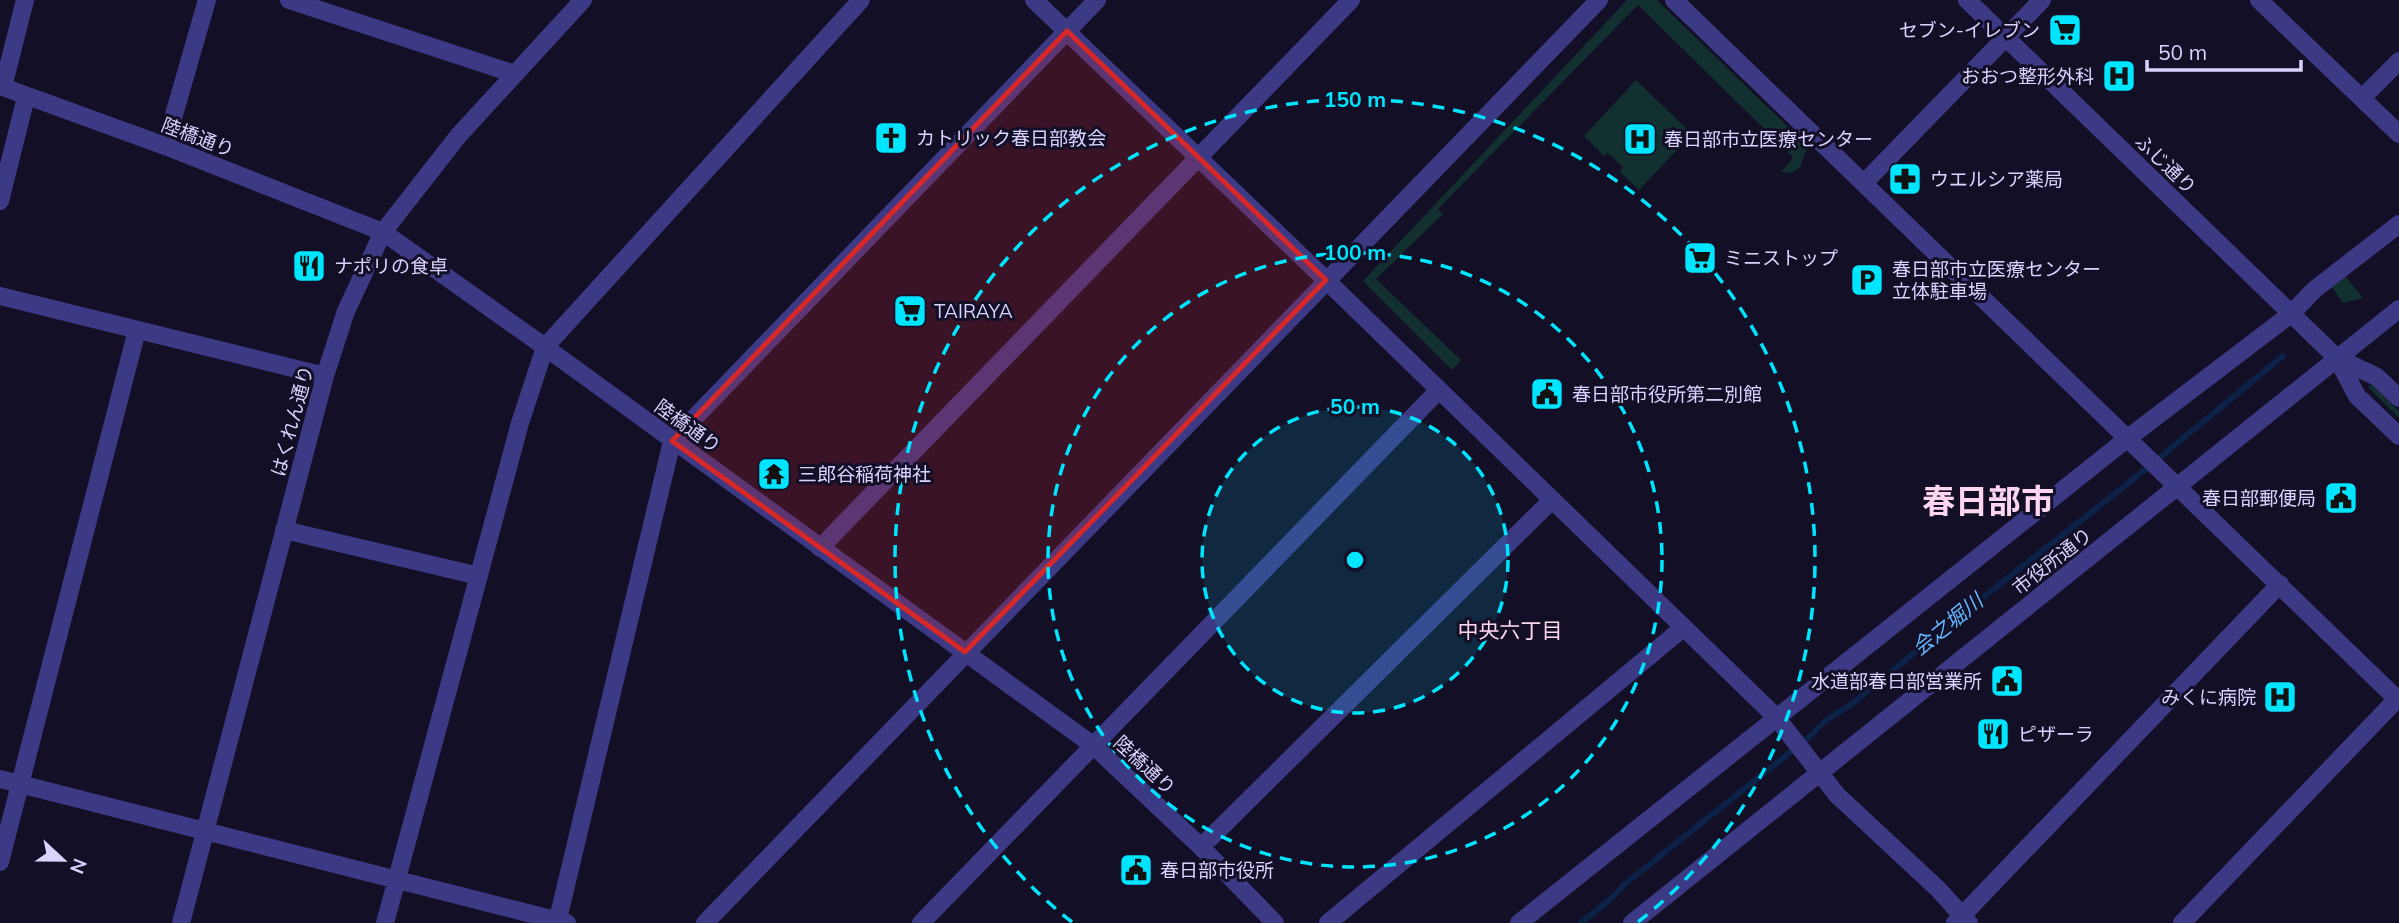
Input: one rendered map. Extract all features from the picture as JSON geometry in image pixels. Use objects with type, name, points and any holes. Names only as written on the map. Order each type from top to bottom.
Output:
[{"type":"street","points":[[1,87],[25,0]]},
{"type":"street","points":[[165,146],[207,0]]},
{"type":"street","points":[[289,0],[515,74]]},
{"type":"street","name":"はくれん通り","points":[[181,923],[324,376],[346,311],[383,232],[459,135],[583,0]]},
{"type":"street","points":[[385,923],[520,423],[545,347],[861,0]]},
{"type":"street","points":[[1034,0],[1781,723],[1837,795],[1938,889],[1962,921],[2280,584]]},
{"type":"street","points":[[0,779],[560,922],[672,441],[1097,0]]},
{"type":"street","points":[[820,548],[1351,0]]},
{"type":"street","points":[[705,923],[1599,0]]},
{"type":"street","points":[[1674,0],[2398,700],[2182,923]]},
{"type":"street","name":"ふじ通り","points":[[1967,0],[2331,353],[2357,396],[2399,436]]},
{"type":"street","points":[[1864,183],[2042,0]]},
{"type":"street","points":[[2259,0],[2399,134]]},
{"type":"street","points":[[2362,98],[2399,61]]},
{"type":"street","name":"陸橋通り","points":[[1,87],[165,146],[383,232],[1094,746],[1201,847],[1275,923]]},
{"type":"street","points":[[0,201],[26,97]]},
{"type":"street","points":[[1518,923],[1781,723],[2294,317],[2314,290],[2399,224]]},
{"type":"street","points":[[0,296],[324,376]]},
{"type":"street","name":"市役所通り","points":[[1632,923],[1819,774],[2331,353],[2399,309]]},
{"type":"street","points":[[0,862],[136,330]]},
{"type":"street","name":"ふじ通り","points":[[2331,353],[2377,377],[2399,398]]},
{"type":"street","points":[[921,923],[1438,391]]},
{"type":"street","points":[[1201,847],[1552,500]]},
{"type":"street","points":[[284,530],[479,576]]},
{"type":"street","points":[[1328,923],[1683,628]]},
{"type":"highlighted area","points":[[1067,31],[1326,280],[965,652],[672,441]]},
{"type":"green space","points":[[1627,0],[1657,0],[1808,146],[1800,167],[1792,173],[1781,172],[1792,156],[1638,5],[1438,209],[1443,214],[1376,279],[1461,360],[1452,370],[1363,281]]},
{"type":"green space","points":[[1636,80],[1692,134],[1639,190],[1620,172],[1623,167],[1608,153],[1604,156],[1584,136]]},
{"type":"green space","points":[[2346,277],[2363,298],[2343,303],[2332,287]]},
{"type":"green space","points":[[2372,385],[2399,411],[2399,418],[2368,387]]},
{"type":"waterway","name":"会之堀川","points":[[1581,923],[1625,884],[1807,739],[1825,721],[1853,703],[2283,356]]},
{"type":"place","name":"セブン-イレブン","points":[[2065,30]]},
{"type":"place","name":"おおつ整形外科","points":[[2119,76]]},
{"type":"place","name":"カトリック春日部教会","points":[[891,138]]},
{"type":"place","name":"春日部市立医療センター","points":[[1640,139]]},
{"type":"place","name":"ウエルシア薬局","points":[[1905,179]]},
{"type":"place","name":"ミニストップ","points":[[1700,258]]},
{"type":"place","name":"ナポリの食卓","points":[[309,266]]},
{"type":"place","name":"春日部市立医療センター 立体駐車場","points":[[1867,280]]},
{"type":"place","name":"TAIRAYA","points":[[910,311]]},
{"type":"place","name":"春日部市役所第二別館","points":[[1547,394]]},
{"type":"place","name":"三郎谷稲荷神社","points":[[774,474]]},
{"type":"place","name":"春日部郵便局","points":[[2341,498]]},
{"type":"place","name":"水道部春日部営業所","points":[[2007,681]]},
{"type":"place","name":"みくに病院","points":[[2280,697]]},
{"type":"place","name":"ピザーラ","points":[[1993,734]]},
{"type":"place","name":"春日部市役所","points":[[1136,870]]},
{"type":"district","name":"春日部市","points":[[1988,500]]},
{"type":"district","name":"中央六丁目","points":[[1510,630]]}]
